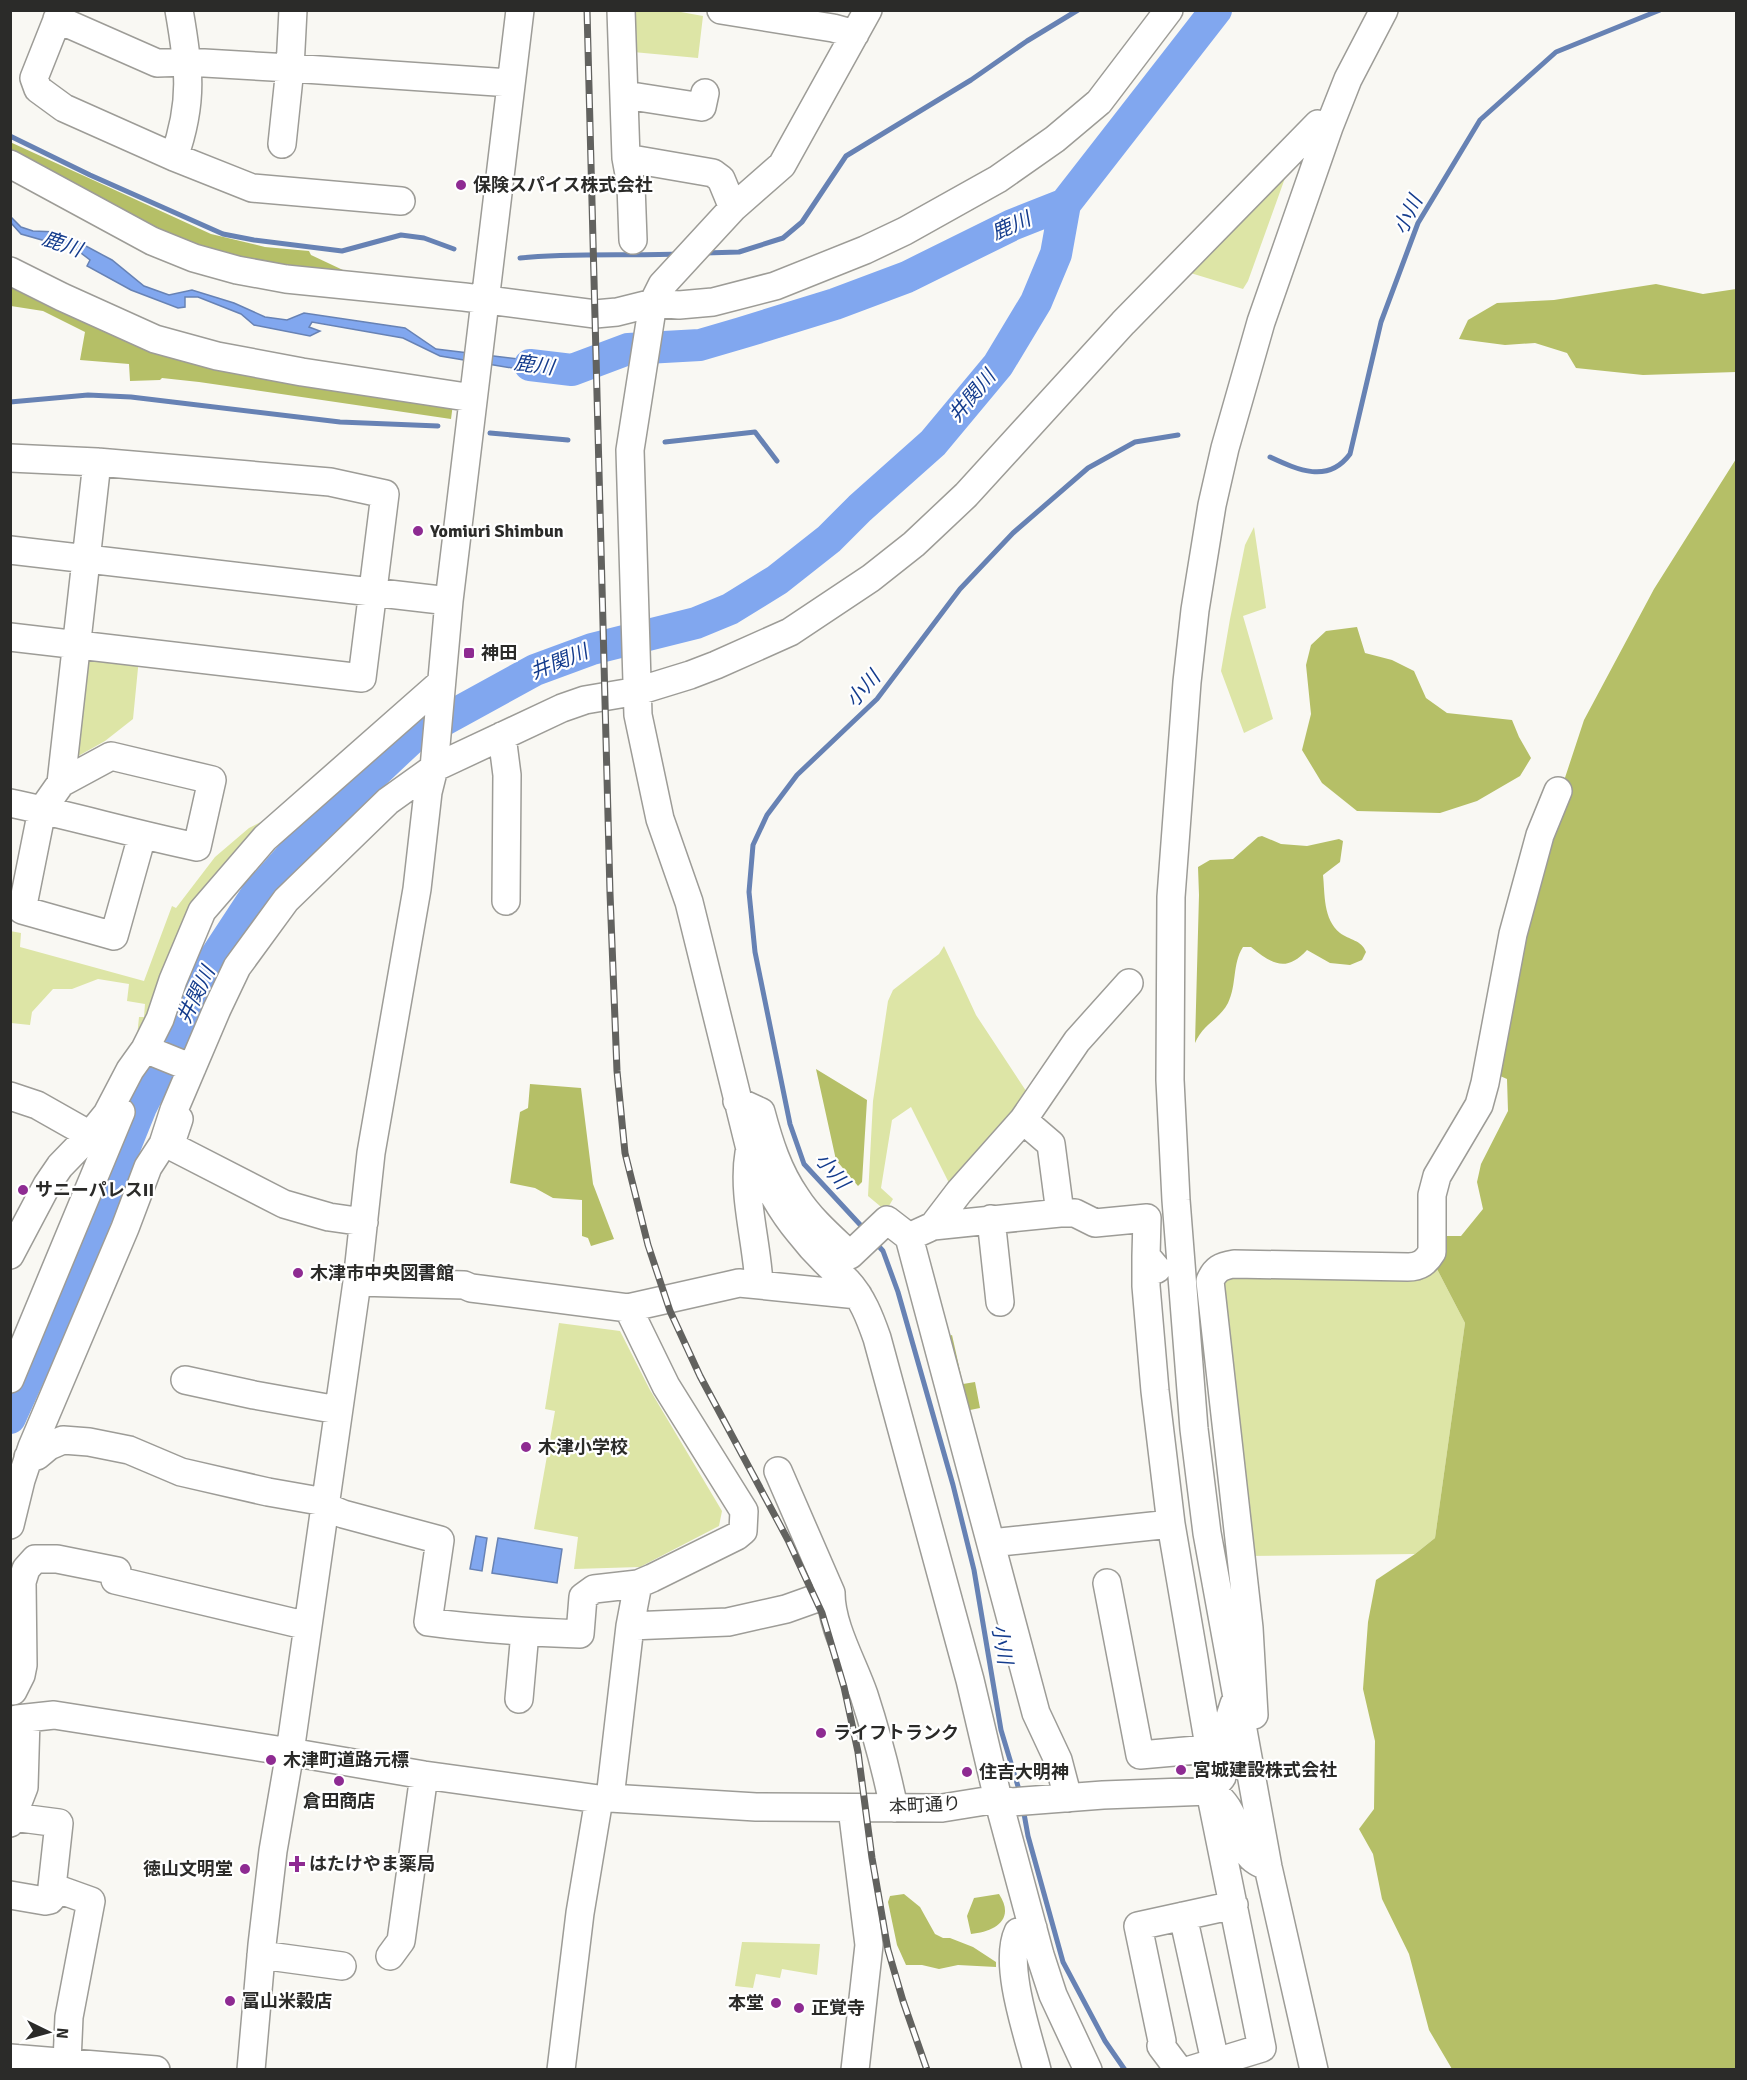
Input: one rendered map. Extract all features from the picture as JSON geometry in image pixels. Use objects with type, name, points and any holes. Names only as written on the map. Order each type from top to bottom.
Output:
[{"type":"street","points":[[174,157],[181,139],[188,103],[187,62],[179,10]]},
{"type":"street","points":[[282,144],[293,10]]},
{"type":"street","points":[[251,2070],[273,1851],[290,1752],[357,1282],[371,1153],[417,889],[428,792],[434,764],[449,601],[520,10]]},
{"type":"street","points":[[621,10],[626,158],[631,185],[633,240]]},
{"type":"street","points":[[721,10],[781,15],[833,28],[862,22]]},
{"type":"street","points":[[10,164],[152,241],[205,261],[237,270],[286,279],[464,297],[483,308],[595,314],[713,302],[775,286],[865,250],[954,205],[1022,163],[1099,102],[1169,10]]},
{"type":"street","points":[[1314,2070],[1268,1867],[1207,1533],[1184,1323],[1176,1200],[1170,1080],[1171,897],[1187,682],[1195,610],[1212,505],[1231,421],[1272,288],[1329,127],[1348,79],[1384,10]]},
{"type":"street","points":[[401,201],[252,188],[174,157],[64,108],[38,89],[34,78],[59,15],[157,63],[187,62],[511,83]]},
{"type":"street","points":[[862,22],[782,165],[733,208],[662,285],[652,309],[630,450],[638,715],[660,819],[689,902],[750,1149],[765,1181],[799,1233],[833,1270],[848,1281],[858,1295],[877,1338],[1004,1801],[1033,1928],[1053,1995],[1088,2070]]},
{"type":"street","points":[[625,95],[702,107],[705,93]]},
{"type":"street","points":[[10,1525],[28,1457],[125,1228],[148,1167],[163,1144],[189,1067],[237,967],[286,900],[388,801],[434,764],[578,702],[638,682],[690,675],[789,632],[871,578],[914,544],[966,495],[1123,323],[1318,124],[1329,127]]},
{"type":"street","points":[[626,158],[713,173],[722,179],[733,208]]},
{"type":"street","points":[[10,271],[155,339],[217,356],[302,372],[474,393]]},
{"type":"street","points":[[10,458],[97,462],[330,482],[385,494],[362,678],[10,637]]},
{"type":"street","points":[[61,783],[97,462]]},
{"type":"street","points":[[10,550],[449,601]]},
{"type":"street","points":[[10,1379],[118,1116],[139,1075],[202,911],[265,838],[440,694]]},
{"type":"street","points":[[502,735],[507,775],[506,901]]},
{"type":"street","points":[[10,803],[42,810],[142,836],[197,847],[212,780],[111,756],[61,783],[42,810],[17,903],[114,936],[142,836]]},
{"type":"street","points":[[1252,1782],[1255,1734],[1249,1628],[1210,1281],[1217,1269],[1234,1264],[1408,1268],[1417,1267],[1428,1258],[1431,1252],[1432,1195],[1437,1176],[1479,1105],[1513,934],[1540,835],[1558,791]]},
{"type":"street","points":[[921,1231],[1023,1120],[1077,1041],[1129,983]]},
{"type":"street","points":[[148,1050],[189,1067]]},
{"type":"street","points":[[10,1255],[47,1185],[60,1166],[107,1114],[130,1070],[148,1050]]},
{"type":"street","points":[[189,1067],[183,1108],[173,1137],[173,1147],[285,1204],[329,1217],[364,1221]]},
{"type":"street","points":[[10,1096],[37,1106],[90,1135]]},
{"type":"street","points":[[737,1101],[761,1112],[779,1167],[796,1198],[850,1255],[887,1220],[921,1231],[991,1219],[1060,1213],[1075,1213],[1095,1223],[1147,1218],[1146,1286],[1155,1391],[1172,1524],[1208,1749],[1210,1791],[1262,2048],[1202,2065],[1183,1916]]},
{"type":"street","points":[[1023,1120],[1052,1144],[1060,1213]]},
{"type":"street","points":[[750,1149],[747,1167],[759,1284]]},
{"type":"street","points":[[991,1219],[1000,1302]]},
{"type":"street","points":[[921,1231],[991,1543],[1036,1713],[1058,1760],[1061,1798]]},
{"type":"street","points":[[1146,1256],[1156,1269],[1184,1323]]},
{"type":"street","points":[[357,1282],[464,1285],[471,1288],[628,1308],[739,1283],[858,1295]]},
{"type":"street","points":[[28,1457],[37,1456],[56,1443],[71,1440],[121,1448],[191,1475],[324,1504],[343,1514],[440,1540],[428,1622],[468,1628],[580,1634],[583,1597],[594,1589],[638,1584],[738,1536],[743,1531],[744,1511],[666,1386],[628,1308]]},
{"type":"street","points":[[185,1380],[338,1410]]},
{"type":"street","points":[[778,1471],[831,1593],[831,1609],[863,1693],[884,1759],[894,1808]]},
{"type":"street","points":[[991,1543],[1172,1524]]},
{"type":"street","points":[[13,1691],[21,1675],[22,1665],[22,1582],[26,1569],[35,1558],[68,1561],[117,1571],[115,1580],[308,1626]]},
{"type":"street","points":[[561,2070],[580,1913],[604,1799],[638,1584]]},
{"type":"street","points":[[1107,1584],[1140,1755],[1208,1749]]},
{"type":"street","points":[[630,1626],[728,1622],[786,1609],[831,1593]]},
{"type":"street","points":[[519,1699],[525,1632]]},
{"type":"street","points":[[10,1645],[24,1787],[12,1820],[59,1823],[52,1887],[91,1901],[69,2017],[67,2062]]},
{"type":"street","points":[[1210,1791],[1222,1777],[1226,1729],[1237,1697]]},
{"type":"street","name":"本町通り","points":[[16,1721],[54,1715],[424,1775],[604,1799],[739,1807],[942,1808],[1004,1801],[1210,1791]]},
{"type":"street","points":[[390,1956],[401,1941],[424,1775]]},
{"type":"street","points":[[1210,1791],[1223,1801],[1248,1854],[1257,1862],[1268,1867]]},
{"type":"street","points":[[852,1808],[869,1945],[855,2070]]},
{"type":"street","points":[[10,1895],[50,1900],[59,1890]]},
{"type":"street","points":[[1179,2070],[1161,2046],[1162,2041],[1138,1926],[1234,1905]]},
{"type":"street","points":[[1033,1928],[1018,1932],[1012,1956],[1018,1995],[1037,2070]]},
{"type":"street","points":[[261,1955],[342,1966]]},
{"type":"street","points":[[13,2062],[67,2062],[156,2070]]},
{"type":"green space","points":[[670,10],[703,16],[698,58],[633,52],[634,11]]},
{"type":"green space","points":[[10,142],[211,234],[265,247],[309,251],[311,255],[362,279],[270,266],[191,247],[11,158]]},
{"type":"green space","points":[[1294,153],[1248,281],[1243,289],[1184,271]]},
{"type":"green space","points":[[10,278],[70,310],[453,404],[451,419],[199,382],[162,378],[160,380],[130,381],[129,364],[80,360],[85,332],[43,311],[11,306]]},
{"type":"green space","points":[[1656,284],[1703,294],[1736,289],[1736,372],[1643,375],[1576,368],[1567,353],[1535,343],[1505,345],[1459,339],[1468,320],[1497,303],[1554,300]]},
{"type":"green space","points":[[1736,459],[1736,2069],[1452,2069],[1429,2030],[1409,1954],[1382,1899],[1373,1854],[1359,1829],[1374,1809],[1375,1741],[1363,1689],[1368,1622],[1376,1580],[1435,1538],[1465,1323],[1437,1269],[1440,1236],[1461,1236],[1483,1209],[1477,1182],[1481,1164],[1508,1111],[1507,1079],[1491,1072],[1527,893],[1584,720],[1654,589]]},
{"type":"green space","points":[[1254,527],[1266,608],[1243,616],[1273,719],[1244,733],[1221,671],[1245,545]]},
{"type":"green space","points":[[1357,627],[1365,653],[1392,660],[1414,671],[1426,698],[1447,713],[1512,720],[1531,758],[1520,776],[1477,801],[1440,813],[1357,811],[1322,783],[1302,750],[1311,714],[1306,665],[1311,645],[1326,631]]},
{"type":"green space","points":[[95,654],[139,658],[133,719],[105,741],[73,759],[83,662]]},
{"type":"green space","points":[[278,813],[137,1037],[139,1017],[144,1017],[145,1004],[127,1001],[129,984],[98,979],[72,989],[53,989],[32,1012],[30,1025],[11,1023],[10,931],[21,933],[20,947],[144,981],[172,906],[176,908],[215,857],[249,828]]},
{"type":"green space","points":[[1262,836],[1281,844],[1307,846],[1339,839],[1343,841],[1340,862],[1323,875],[1326,906],[1334,927],[1340,933],[1362,945],[1366,952],[1362,960],[1350,965],[1330,963],[1307,950],[1292,962],[1279,964],[1251,947],[1243,947],[1237,960],[1233,989],[1228,1003],[1202,1031],[1195,1043],[1198,867],[1210,860],[1233,859]]},
{"type":"green space","points":[[944,946],[976,1015],[1030,1097],[950,1185],[911,1107],[892,1120],[881,1188],[893,1199],[886,1211],[868,1196],[873,1101],[888,1001],[893,990],[939,954]]},
{"type":"green space","points":[[816,1069],[867,1100],[862,1182],[858,1186],[836,1160]]},
{"type":"green space","points":[[530,1084],[581,1088],[593,1184],[614,1239],[591,1246],[588,1238],[582,1236],[582,1200],[553,1198],[535,1188],[510,1183],[520,1112],[528,1108]]},
{"type":"green space","points":[[1206,1260],[1437,1269],[1465,1323],[1435,1538],[1415,1554],[1244,1556],[1206,1291]]},
{"type":"green space","points":[[559,1323],[620,1331],[650,1390],[722,1511],[719,1526],[640,1567],[574,1569],[578,1537],[534,1529],[555,1411],[545,1409]]},
{"type":"green space","points":[[952,1335],[963,1384],[975,1382],[980,1408],[960,1412],[941,1339]]},
{"type":"green space","points":[[904,1894],[920,1907],[935,1934],[973,1947],[996,1962],[996,1967],[958,1965],[939,1969],[922,1965],[906,1965],[897,1945],[888,1902],[890,1896]]},
{"type":"green space","points":[[999,1894],[1004,1903],[1004,1918],[987,1931],[971,1934],[967,1916],[974,1898]]},
{"type":"green space","points":[[742,1942],[820,1944],[817,1975],[782,1969],[780,1978],[756,1974],[753,1988],[735,1986]]},
{"type":"water","points":[[10,216],[21,227],[33,231],[58,232],[112,260],[144,286],[169,295],[192,290],[234,303],[265,317],[287,320],[304,313],[405,328],[436,349],[551,363],[572,370],[548,374],[440,356],[403,338],[312,322],[309,327],[320,331],[310,336],[254,325],[241,314],[198,297],[185,297],[185,307],[178,308],[131,290],[87,266],[90,260],[77,250],[21,234],[11,223]]},
{"type":"water","points":[[476,1536],[487,1538],[482,1571],[470,1569]]},
{"type":"water","points":[[498,1538],[562,1549],[557,1583],[492,1573]]},
{"type":"waterway","points":[[705,253],[739,252],[783,238],[802,222],[846,156],[971,80],[1027,41],[1078,10]]},
{"type":"waterway","name":"井関川","points":[[10,1418],[79,1266],[82,1253],[141,1107],[212,962],[256,895],[312,832],[413,737],[535,670],[592,649],[696,623],[730,609],[777,580],[829,539],[933,443],[998,365],[1036,302],[1056,254],[1065,204],[1216,10]]},
{"type":"waterway","name":"小川","points":[[1270,457],[1302,470],[1322,472],[1332,469],[1350,454],[1381,322],[1418,223],[1480,120],[1556,52],[1660,10]]},
{"type":"waterway","points":[[10,136],[90,175],[223,234],[342,251],[401,235],[424,238],[454,249]]},
{"type":"waterway","name":"鹿川","points":[[530,365],[572,370],[628,349],[700,345],[741,333],[835,304],[907,277],[1012,225],[1065,204]]},
{"type":"waterway","points":[[520,258],[677,254]]},
{"type":"waterway","points":[[10,402],[88,395],[131,397],[340,422],[438,426]]},
{"type":"waterway","points":[[665,442],[755,432],[777,461]]},
{"type":"waterway","points":[[490,433],[568,440]]},
{"type":"waterway","name":"小川","points":[[865,1230],[804,1164],[790,1124],[755,952],[749,892],[753,845],[767,815],[797,775],[877,699],[960,589],[1013,533],[1088,468],[1135,442],[1178,435]]},
{"type":"waterway","name":"小川","points":[[875,1242],[883,1251],[898,1292],[953,1485],[974,1570],[1001,1730],[1020,1793]]},
{"type":"waterway","name":"小川","points":[[1023,1808],[1028,1836],[1063,1962],[1105,2041],[1125,2070]]},
{"type":"railway","points":[[587,10],[610,893],[617,1071],[625,1153],[648,1245],[670,1311],[700,1376],[788,1540],[822,1613],[844,1687],[858,1752],[872,1858],[888,1950],[927,2070]]},
{"type":"place","name":"保険スパイス株式会社","points":[[461,185]]},
{"type":"place","name":"Yomiuri Shimbun","points":[[418,531]]},
{"type":"place","name":"神田","points":[[469,653]]},
{"type":"place","name":"サニーパレスII","points":[[23,1190]]},
{"type":"place","name":"木津市中央図書館","points":[[298,1273]]},
{"type":"place","name":"木津小学校","points":[[526,1447]]},
{"type":"place","name":"ライフトランク","points":[[821,1733]]},
{"type":"place","name":"木津町道路元標","points":[[271,1760]]},
{"type":"place","name":"宮城建設株式会社","points":[[1181,1770]]},
{"type":"place","name":"住吉大明神","points":[[967,1772]]},
{"type":"place","name":"倉田商店","points":[[339,1781]]},
{"type":"place","name":"はたけやま薬局","points":[[297,1864]]},
{"type":"place","name":"徳山文明堂","points":[[245,1869]]},
{"type":"place","name":"冨山米穀店","points":[[230,2001]]},
{"type":"place","name":"本堂","points":[[776,2003]]},
{"type":"place","name":"正覚寺","points":[[799,2008]]}]
